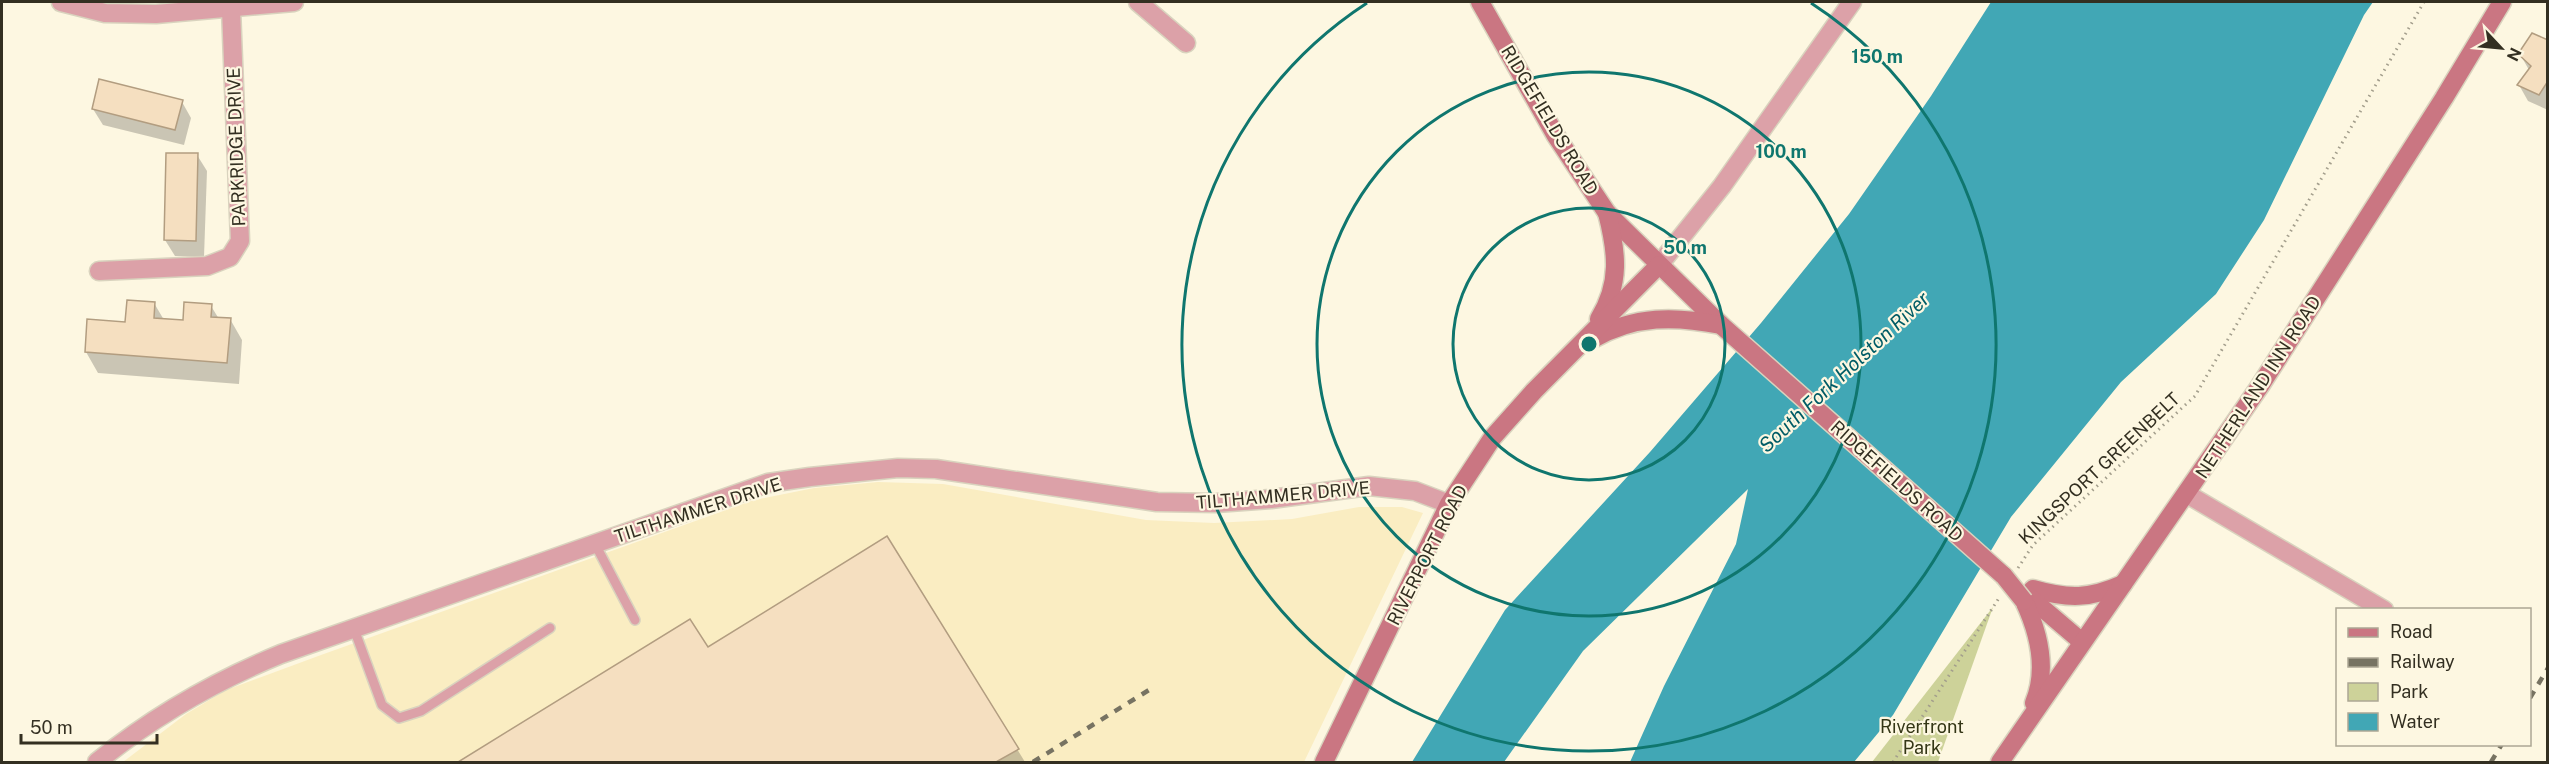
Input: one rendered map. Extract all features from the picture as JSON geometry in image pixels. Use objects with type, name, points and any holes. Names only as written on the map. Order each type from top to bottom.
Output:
[{"type":"main road","name":"RIDGEFIELDS ROAD","points":[[1480,2],[1556,136],[1607,213],[1721,326],[2082,642]]},
{"type":"main road","name":"NETHERLAND INN ROAD","points":[[2000,762],[2260,386],[2438,108],[2502,2]]},
{"type":"main road","points":[[1578,347],[1600,316],[1613,290],[1617,268],[1616,248],[1607,213]]},
{"type":"main road","name":"RIVERPORT ROAD","points":[[1324,762],[1449,504],[1493,437],[1659,265]]},
{"type":"main road","points":[[1578,347],[1606,331],[1629,322],[1649,319],[1690,319],[1721,326]]},
{"type":"main road","points":[[2028,720],[2038,695],[2042,667],[2028,595],[2071,597],[2100,594],[2125,583]]},
{"type":"street","points":[[61,2],[105,13],[156,14],[294,2]]},
{"type":"street","points":[[1138,2],[1186,43]]},
{"type":"street","points":[[1659,265],[1722,186],[1852,2]]},
{"type":"street","name":"PARKRIDGE DRIVE","points":[[99,271],[207,266],[230,257],[240,241],[231,9]]},
{"type":"street","name":"TILTHAMMER DRIVE","points":[[97,762],[160,714],[227,676],[768,483],[898,468],[936,469],[1157,502],[1260,500],[1369,486],[1415,491],[1449,504]]},
{"type":"street","points":[[2187,494],[2382,608]]},
{"type":"lane","points":[[596,544],[635,620]]},
{"type":"lane","points":[[354,629],[382,705],[399,718],[421,711],[550,628]]},
{"type":"path","name":"KINGSPORT GREENBELT","points":[[1893,762],[2008,579],[2033,545],[2195,396],[2424,2]]},
{"type":"shaded area","points":[[878,482],[943,484],[1146,520],[1214,523],[1292,519],[1359,507],[1402,507],[1423,513],[1304,762],[123,762],[186,714],[226,690],[754,500],[814,488]]},
{"type":"green space","name":"Riverfront Park","points":[[1993,607],[1938,762],[1872,762]]},
{"type":"water","name":"South Fork Holston River","points":[[1991,2],[2373,2],[2364,15],[2264,220],[2216,294],[2121,382],[2011,517],[1893,715],[1854,762],[1630,762],[1664,686],[1736,544],[1748,489],[1583,651],[1504,762],[1412,762],[1505,610],[1650,452],[1761,323],[1849,214],[1931,96]]},
{"type":"building","points":[[2532,33],[2548,40],[2548,81],[2539,95],[2517,85],[2531,66],[2518,54]]},
{"type":"building","points":[[99,79],[183,100],[175,130],[92,109]]},
{"type":"building","points":[[166,153],[198,153],[196,241],[164,240]]},
{"type":"building","points":[[127,300],[155,302],[154,318],[183,320],[184,302],[212,304],[211,317],[231,318],[227,363],[85,352],[87,319],[125,322]]},
{"type":"building","points":[[887,536],[1019,749],[996,762],[458,762],[690,619],[708,647]]},
{"type":"railway","points":[[2531,696],[2548,668]]},
{"type":"railway","points":[[1033,762],[1149,690]]},
{"type":"railway","points":[[2491,762],[2501,746]]}]
